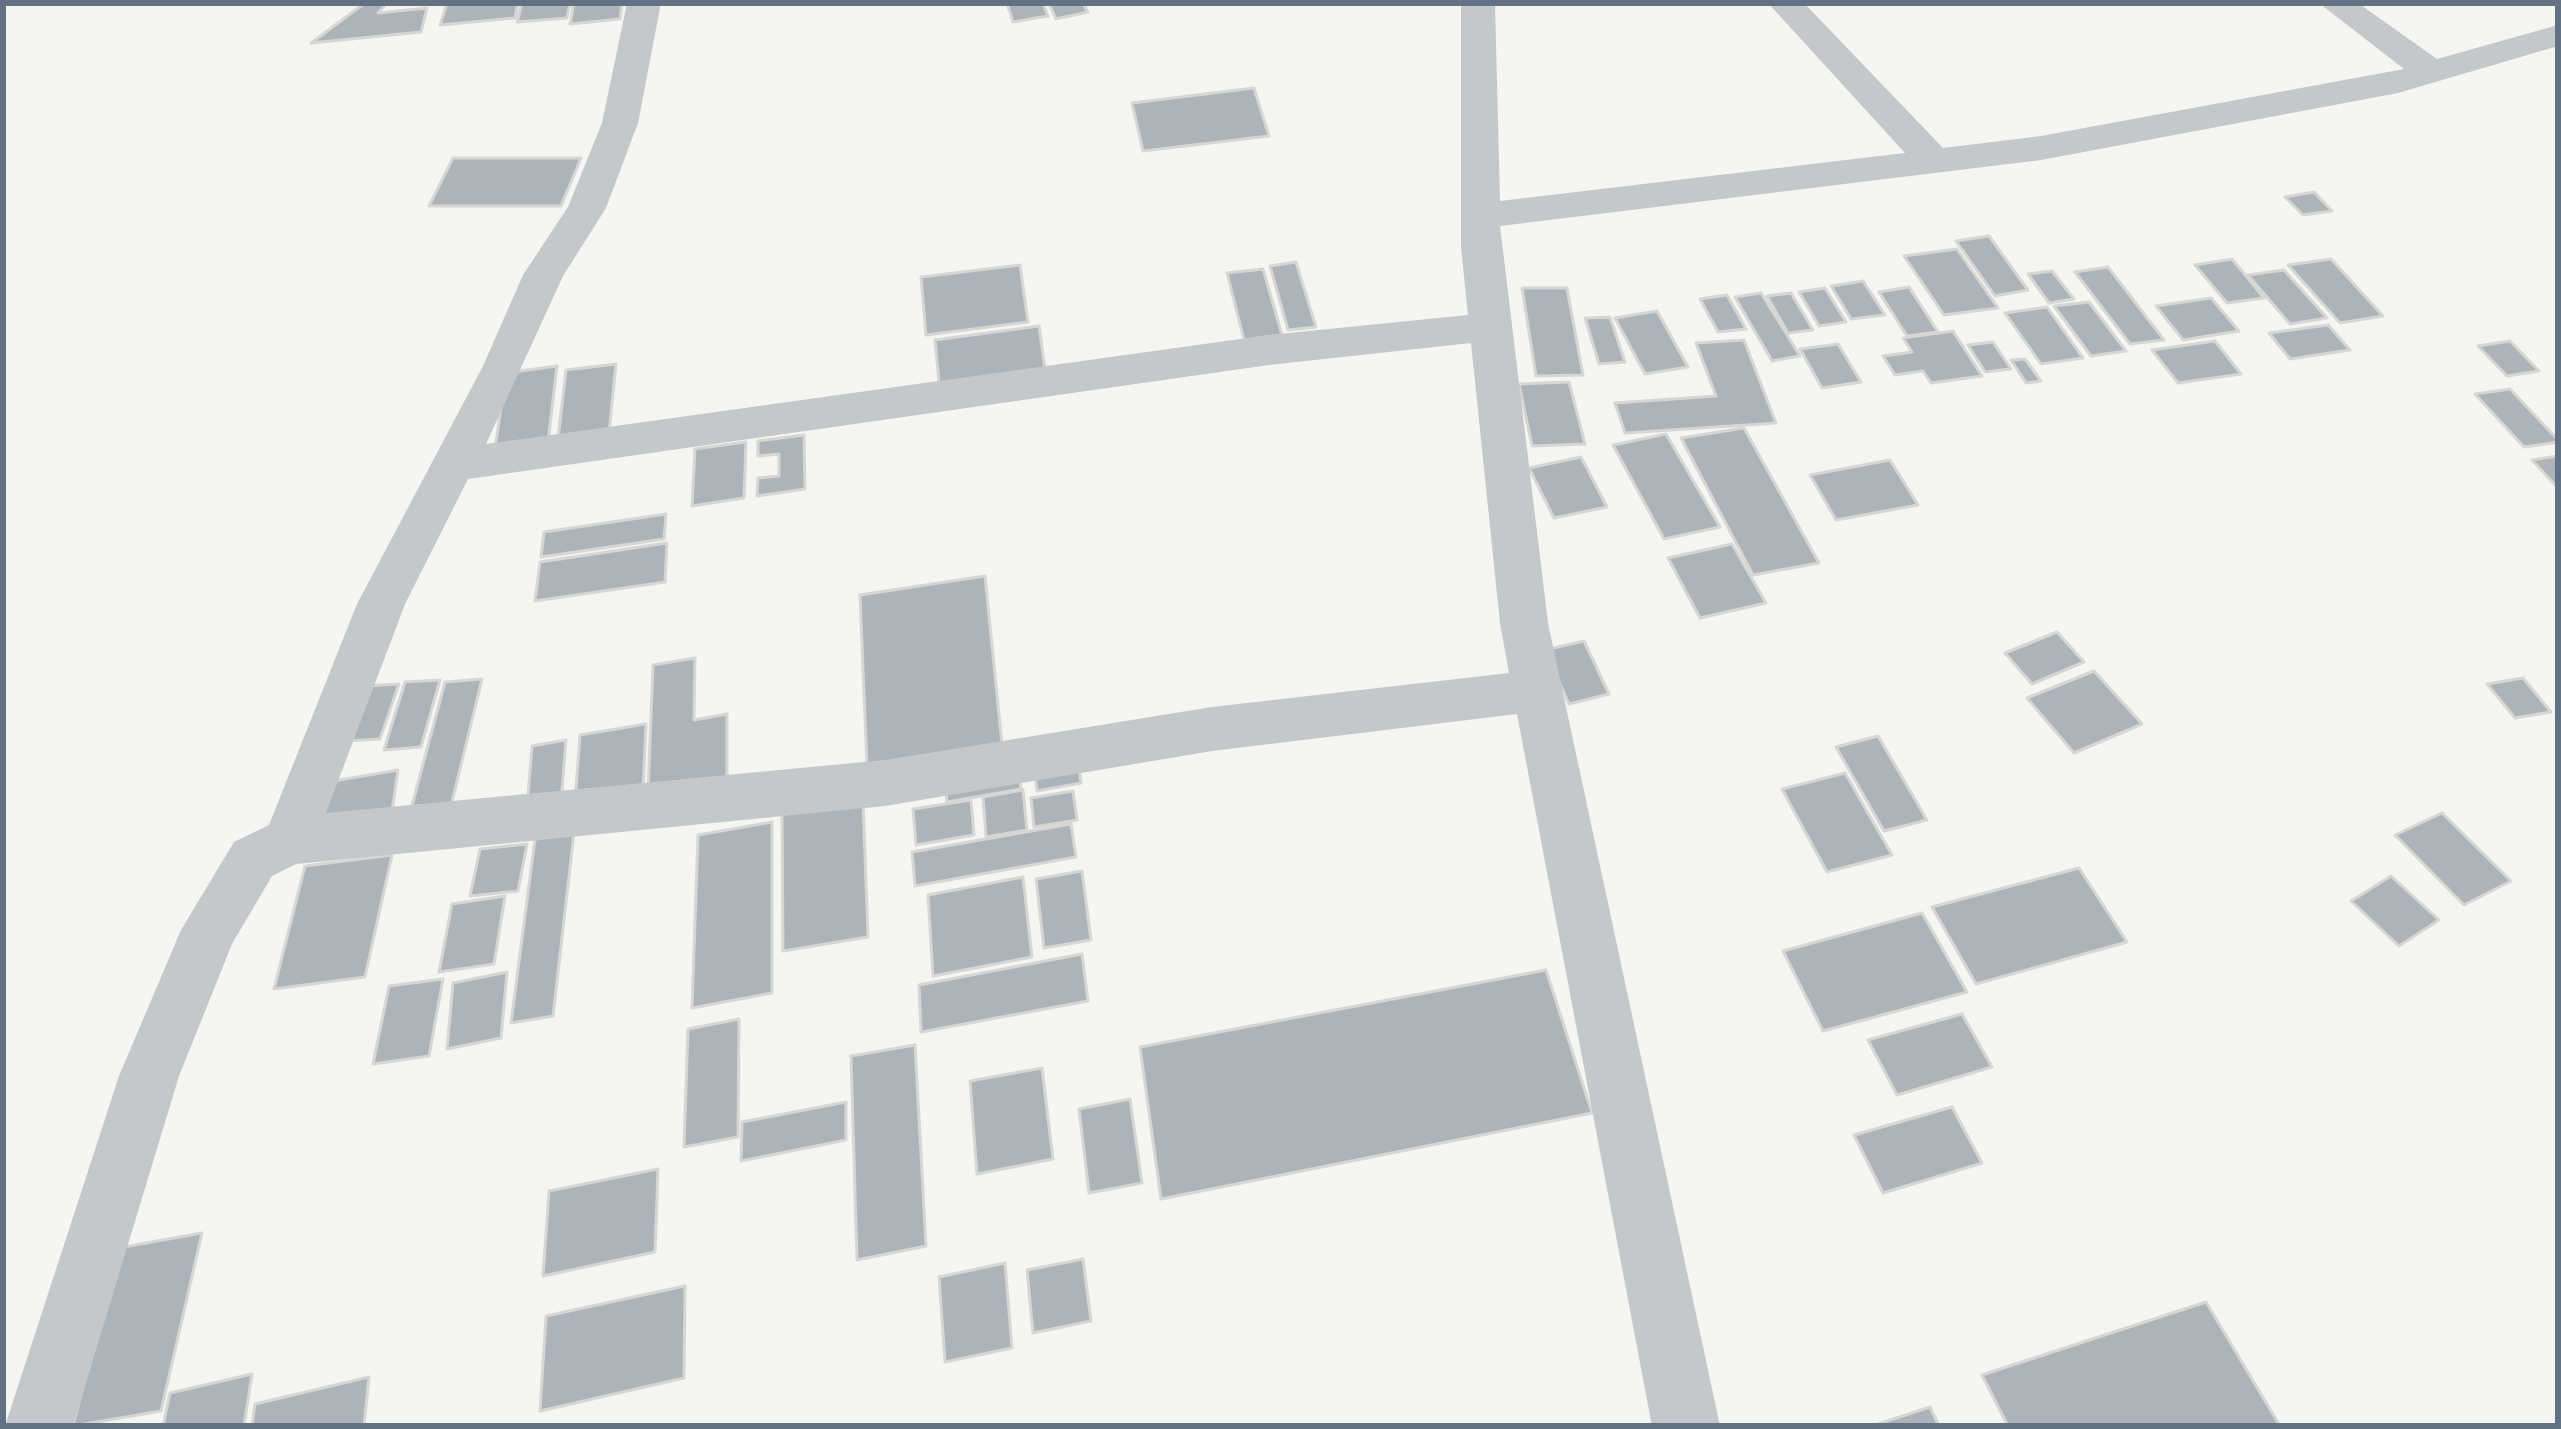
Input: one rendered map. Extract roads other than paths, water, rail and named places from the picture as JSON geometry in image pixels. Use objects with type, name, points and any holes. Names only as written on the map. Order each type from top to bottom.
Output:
[{"type":"street","points":[[289,841],[381,604],[504,366],[543,275],[587,208],[620,123],[644,3]]},
{"type":"street","points":[[1478,3],[1481,216],[1524,623],[1686,1426]]},
{"type":"street","points":[[1785,3],[1935,162]]},
{"type":"street","points":[[2336,3],[2432,72]]},
{"type":"street","points":[[1481,216],[2086,140],[2432,72],[2558,34]]},
{"type":"street","points":[[452,465],[1269,350],[1491,327]]},
{"type":"street","points":[[39,1426],[149,1076],[209,930],[253,860],[289,841],[884,783],[1212,729],[1538,691]]}]
